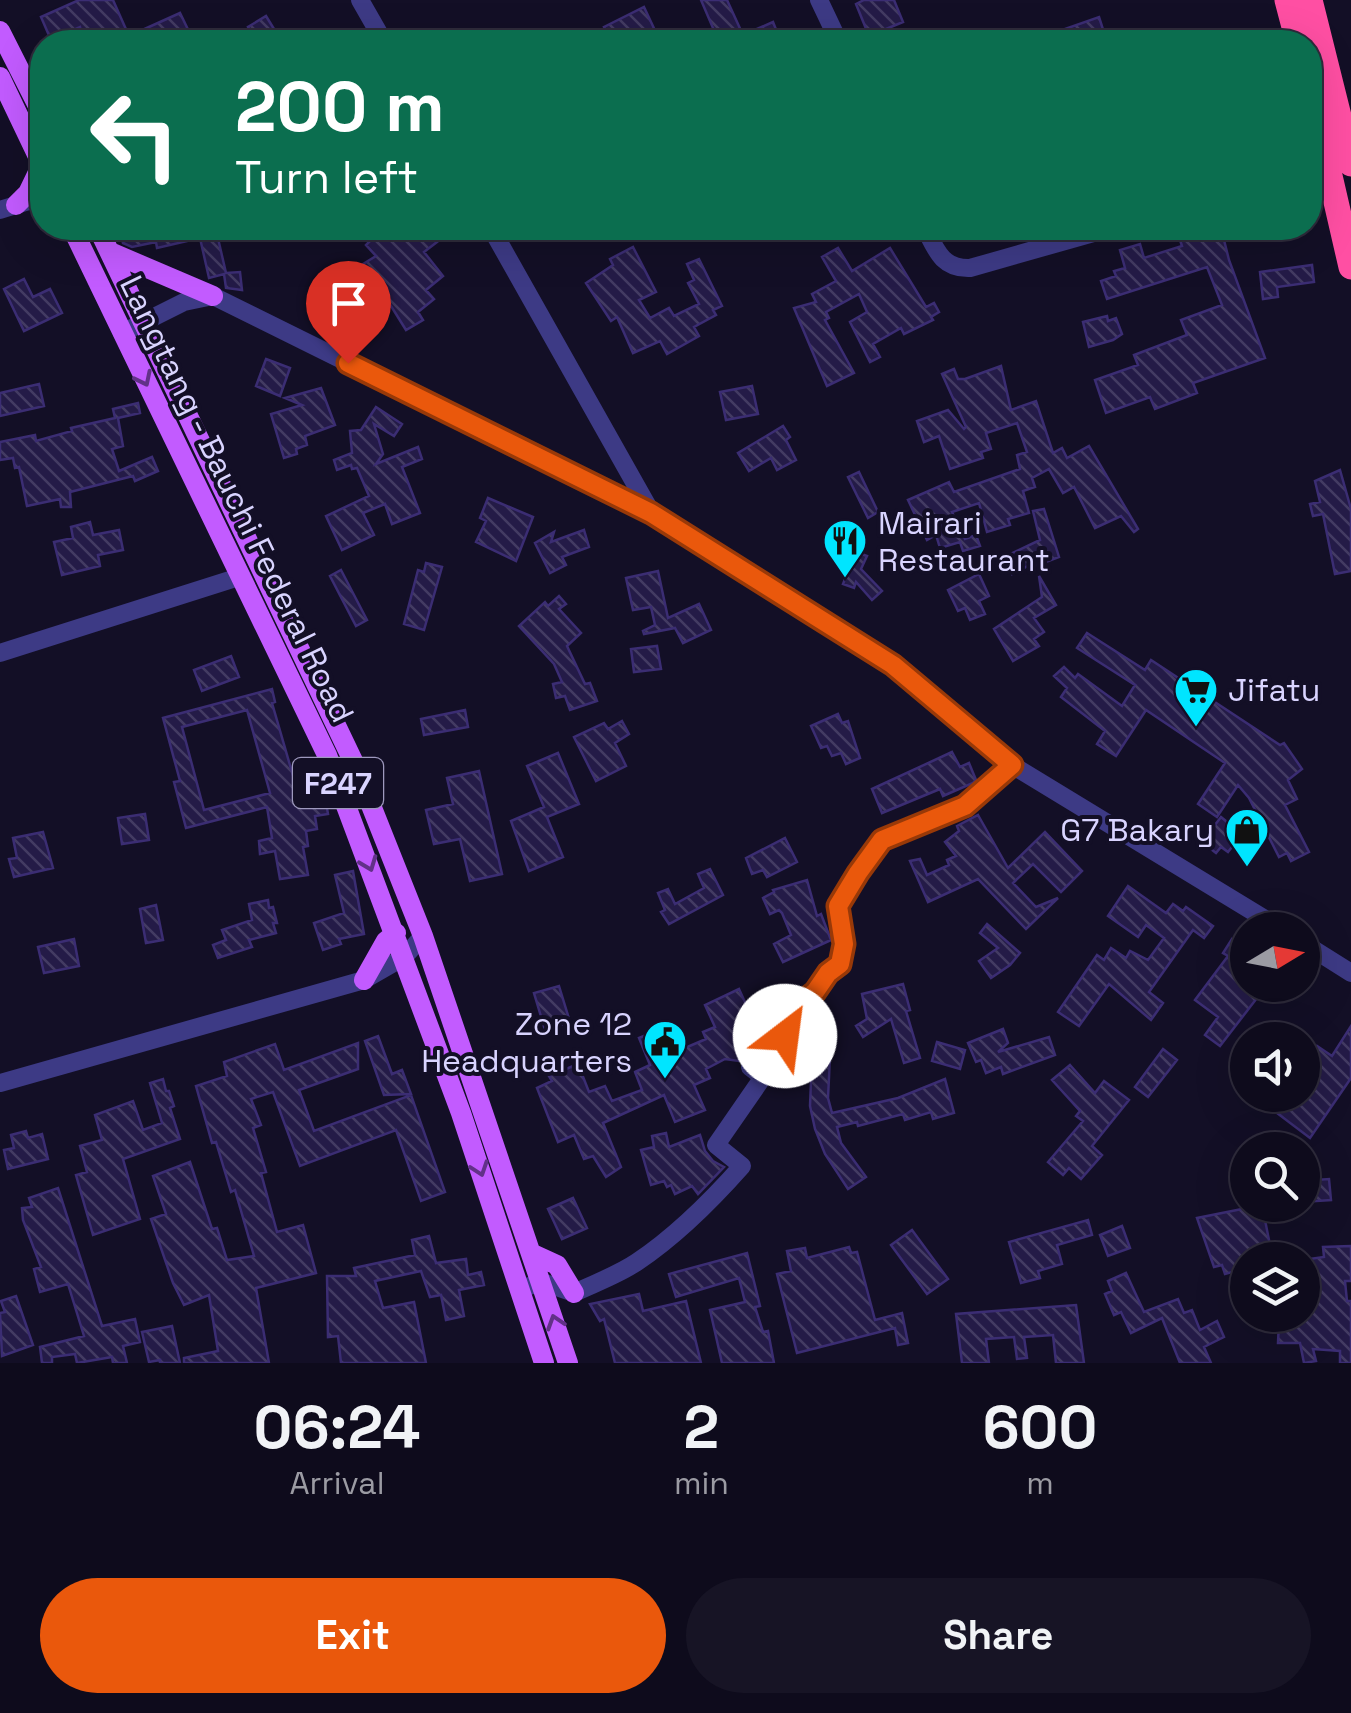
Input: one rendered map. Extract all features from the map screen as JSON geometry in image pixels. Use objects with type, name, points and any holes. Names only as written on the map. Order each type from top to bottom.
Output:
[{"type":"highway","points":[[1288,0],[1295,30]]},
{"type":"highway","points":[[1310,0],[1315,30]]},
{"type":"highway","points":[[1322,79],[1351,266]]},
{"type":"highway","points":[[1322,125],[1335,165]]},
{"type":"main road","points":[[0,31],[30,90]]},
{"type":"main road","points":[[0,77],[30,139]]},
{"type":"main road","points":[[8,208],[30,189]]},
{"type":"main road","name":"Langtang - Bauchi Federal Road","points":[[78,240],[312,718],[396,933],[544,1363]]},
{"type":"main road","name":"Langtang - Bauchi Federal Road","points":[[104,240],[354,765],[423,936],[568,1363]]},
{"type":"main road","points":[[110,252],[214,296]]},
{"type":"main road","points":[[364,980],[386,941],[396,933]]},
{"type":"main road","points":[[533,1254],[557,1265],[574,1292]]},
{"type":"street","points":[[360,0],[377,30]]},
{"type":"street","points":[[819,0],[833,30]]},
{"type":"street","points":[[497,240],[651,513]]},
{"type":"street","points":[[932,240],[946,264],[958,268],[1069,240]]},
{"type":"street","points":[[122,333],[184,302],[214,296],[651,513],[899,669],[1012,765],[1253,912]]},
{"type":"street","points":[[0,652],[240,577]]},
{"type":"street","points":[[520,1289],[542,1282],[574,1292],[639,1261],[713,1199],[742,1166],[716,1145],[764,1078],[750,1067],[785,1036],[785,1015],[815,992],[840,964],[844,944],[838,906],[869,856],[882,840],[965,806],[1012,765]]},
{"type":"street","points":[[0,1082],[364,980],[404,957],[423,936]]},
{"type":"street","points":[[1320,953],[1351,973]]},
{"type":"building","points":[[79,0],[113,0],[126,30],[47,30],[41,17]]},
{"type":"building","points":[[701,0],[727,0],[741,30],[714,30]]},
{"type":"building","points":[[864,0],[894,0],[903,22],[884,30],[867,30],[856,4]]},
{"type":"building","points":[[644,7],[655,30],[606,30],[604,27]]},
{"type":"building","points":[[180,13],[188,30],[142,30]]},
{"type":"building","points":[[266,16],[275,30],[250,30],[248,27]]},
{"type":"building","points":[[1099,17],[1103,30],[1062,30]]},
{"type":"building","points":[[773,22],[776,30],[755,30]]},
{"type":"building","points":[[122,240],[191,240],[157,248],[156,242],[132,247]]},
{"type":"building","points":[[200,240],[218,240],[226,273],[240,272],[242,290],[226,288],[224,274],[209,278]]},
{"type":"building","points":[[371,240],[437,242],[424,252],[443,276],[426,290],[434,299],[418,312],[423,320],[406,330],[391,306],[376,316],[369,304],[376,300],[364,280],[355,286],[347,274],[376,256],[366,245]]},
{"type":"building","points":[[1180,240],[1224,240],[1265,358],[1193,383],[1197,393],[1155,409],[1150,397],[1106,413],[1095,380],[1138,365],[1134,355],[1187,335],[1181,320],[1222,305],[1207,267],[1107,299],[1101,281],[1125,268],[1120,250],[1140,244],[1144,258],[1182,246]]},
{"type":"building","points":[[633,247],[656,292],[639,300],[650,318],[669,308],[674,316],[699,304],[688,283],[694,280],[687,264],[699,259],[722,306],[713,310],[716,315],[694,327],[699,336],[667,354],[660,341],[633,353],[617,317],[611,321],[586,283],[613,265],[610,259]]},
{"type":"building","points":[[838,248],[852,271],[890,248],[926,307],[934,303],[939,312],[931,317],[933,320],[904,334],[901,328],[873,344],[880,357],[870,362],[850,322],[867,312],[859,294],[826,312],[829,318],[825,320],[854,373],[827,386],[794,308],[816,302],[812,294],[836,281],[822,257]]},
{"type":"building","points":[[1312,265],[1314,282],[1277,287],[1278,297],[1263,299],[1260,272]]},
{"type":"building","points":[[24,279],[33,297],[50,289],[62,313],[24,331],[4,289]]},
{"type":"building","points":[[1107,316],[1108,321],[1116,318],[1122,334],[1089,347],[1083,322]]},
{"type":"building","points":[[266,359],[290,368],[280,396],[256,386]]},
{"type":"building","points":[[1001,366],[1011,410],[1036,401],[1053,453],[1062,448],[1067,458],[1089,446],[1138,529],[1134,532],[1121,516],[1095,528],[1074,487],[1063,493],[1049,469],[1032,478],[1035,487],[1023,491],[1029,513],[1008,519],[1010,525],[987,532],[979,503],[952,512],[965,539],[976,535],[980,546],[963,551],[960,542],[940,548],[936,535],[927,540],[908,500],[949,482],[954,492],[1020,469],[1017,455],[1027,452],[1017,423],[986,433],[991,449],[981,452],[983,458],[950,469],[939,436],[924,442],[917,421],[948,410],[964,429],[942,374],[954,369],[958,379],[965,379]]},
{"type":"building","points":[[39,384],[44,406],[0,416],[0,393]]},
{"type":"building","points":[[752,386],[758,414],[726,420],[720,392]]},
{"type":"building","points":[[321,388],[335,425],[305,436],[307,445],[284,458],[271,414],[302,405],[285,398]]},
{"type":"building","points":[[138,403],[140,413],[118,418],[123,446],[112,449],[119,471],[152,457],[158,471],[135,481],[133,476],[70,492],[71,507],[61,507],[60,499],[27,506],[19,467],[15,468],[13,458],[0,460],[0,442],[35,435],[36,441],[72,431],[71,428],[115,418],[113,409]]},
{"type":"building","points":[[376,407],[402,424],[394,436],[374,424],[383,454],[376,464],[418,447],[422,459],[402,467],[420,513],[392,524],[385,504],[363,513],[374,535],[342,550],[326,516],[369,496],[357,468],[352,469],[351,465],[337,470],[334,460],[352,453],[350,431],[361,430]]},
{"type":"building","points":[[783,426],[796,460],[777,470],[771,458],[749,471],[738,453]]},
{"type":"building","points":[[1340,470],[1351,509],[1351,571],[1335,574],[1323,514],[1313,516],[1310,504],[1320,502],[1315,481]]},
{"type":"building","points":[[859,472],[878,512],[868,518],[848,477]]},
{"type":"building","points":[[488,498],[533,517],[516,561],[476,542],[486,521],[480,518]]},
{"type":"building","points":[[1044,509],[1059,557],[1012,574],[1004,557],[1040,540],[1033,511]]},
{"type":"building","points":[[90,522],[93,535],[119,530],[123,550],[98,555],[100,566],[62,575],[54,542],[73,538],[71,527]]},
{"type":"building","points":[[584,530],[589,547],[562,557],[566,565],[550,573],[535,543],[554,532],[551,542]]},
{"type":"building","points":[[856,552],[867,556],[861,569],[882,591],[872,600],[856,582],[854,588],[843,584]]},
{"type":"building","points":[[426,563],[442,567],[424,630],[404,624],[418,570],[424,572]]},
{"type":"building","points":[[341,570],[367,620],[356,626],[330,576]]},
{"type":"building","points":[[658,571],[668,618],[699,604],[711,630],[683,643],[675,628],[644,634],[655,625],[651,607],[633,610],[626,578]]},
{"type":"building","points":[[979,574],[989,596],[979,601],[985,614],[970,620],[965,608],[958,611],[948,590]]},
{"type":"building","points":[[1039,576],[1056,605],[1034,618],[1044,632],[1034,639],[1039,646],[1013,661],[994,629],[1042,597]]},
{"type":"building","points":[[559,596],[566,604],[559,609],[581,633],[567,646],[597,701],[570,710],[565,696],[556,698],[553,684],[562,682],[554,664],[519,626],[545,602],[548,606]]},
{"type":"building","points":[[1087,633],[1145,670],[1151,660],[1280,745],[1284,743],[1302,769],[1288,780],[1297,799],[1285,805],[1309,852],[1291,861],[1287,853],[1279,857],[1249,798],[1238,785],[1217,817],[1198,804],[1225,763],[1146,710],[1116,756],[1097,744],[1105,731],[1061,697],[1067,688],[1054,676],[1064,667],[1122,706],[1135,685],[1077,648]]},
{"type":"building","points":[[657,646],[661,669],[634,672],[631,649]]},
{"type":"building","points":[[231,656],[239,677],[202,691],[194,670]]},
{"type":"building","points":[[272,689],[272,703],[296,786],[322,780],[328,814],[315,816],[317,829],[306,831],[308,846],[303,847],[308,875],[280,879],[275,851],[260,854],[259,841],[272,838],[267,807],[186,828],[174,782],[180,781],[163,718]],"holes":[[[247,710],[270,793],[204,810],[182,727]]]},
{"type":"building","points":[[465,710],[468,727],[424,735],[421,719]]},
{"type":"building","points":[[838,714],[842,723],[848,721],[860,758],[846,764],[841,753],[832,756],[827,746],[821,748],[811,726]]},
{"type":"building","points":[[622,721],[629,734],[615,743],[626,766],[596,781],[574,737],[604,723],[608,729]]},
{"type":"building","points":[[952,752],[960,767],[969,763],[976,780],[973,783],[943,796],[940,789],[882,813],[872,789]]},
{"type":"building","points":[[558,753],[579,804],[547,817],[563,857],[529,871],[511,821],[544,807],[527,766]]},
{"type":"building","points":[[479,771],[502,874],[470,881],[460,839],[434,844],[426,810],[453,804],[447,778]]},
{"type":"building","points":[[145,814],[149,840],[122,844],[118,818]]},
{"type":"building","points":[[978,815],[1008,868],[1045,832],[1082,871],[1061,892],[1033,864],[1013,883],[1036,907],[1058,898],[1026,929],[978,879],[928,902],[910,861],[920,859],[927,875],[949,865],[947,860],[956,856],[945,842],[959,831],[957,826]]},
{"type":"building","points":[[1221,817],[1242,834],[1228,852],[1221,847],[1216,853],[1202,842]]},
{"type":"building","points":[[43,832],[53,868],[14,877],[9,859],[17,858],[13,838]]},
{"type":"building","points":[[785,838],[797,862],[767,877],[763,870],[752,874],[746,858]]},
{"type":"building","points":[[710,869],[723,895],[669,924],[661,912],[665,910],[658,893],[668,889],[675,904],[704,888],[698,874]]},
{"type":"building","points":[[353,871],[364,934],[339,939],[341,944],[323,950],[314,923],[344,913],[335,875]]},
{"type":"building","points":[[807,880],[817,916],[821,914],[831,940],[783,962],[774,944],[791,935],[782,913],[779,910],[770,914],[763,898],[773,890]]},
{"type":"building","points":[[1128,886],[1166,913],[1173,904],[1183,911],[1186,907],[1213,926],[1204,938],[1193,930],[1149,992],[1163,1003],[1151,1020],[1109,984],[1079,1026],[1058,1012],[1097,955],[1104,960],[1111,948],[1126,958],[1130,951],[1148,960],[1164,938],[1146,925],[1138,937],[1108,916]]},
{"type":"building","points":[[268,900],[277,923],[273,923],[276,933],[249,940],[252,947],[218,958],[213,945],[226,940],[222,930],[252,920],[249,904]]},
{"type":"building","points":[[156,905],[163,940],[146,943],[140,909]]},
{"type":"building","points":[[987,924],[1020,953],[991,978],[979,961],[998,948],[980,933]]},
{"type":"building","points":[[74,939],[79,966],[44,973],[38,947]]},
{"type":"building","points":[[1230,942],[1230,1002],[1254,1002],[1238,1022],[1230,1022],[1230,1033],[1220,1046],[1205,1035],[1218,1017],[1195,1000],[1228,956],[1223,953]]},
{"type":"building","points":[[903,984],[910,1010],[906,1011],[920,1058],[904,1063],[891,1019],[863,1037],[856,1026],[867,1019],[862,994]]},
{"type":"building","points":[[559,986],[570,1022],[545,1030],[534,993]]},
{"type":"building","points":[[739,989],[749,1011],[759,1007],[771,1032],[739,1061],[725,1059],[706,1069],[710,1078],[694,1085],[705,1110],[675,1122],[664,1095],[603,1123],[621,1167],[606,1177],[593,1156],[584,1159],[574,1135],[558,1142],[537,1088],[552,1081],[549,1076],[578,1064],[589,1092],[605,1086],[612,1101],[642,1090],[635,1072],[650,1065],[639,1038],[668,1026],[678,1051],[706,1039],[703,1032],[715,1027],[705,1005]]},
{"type":"building","points":[[1351,1026],[1351,1078],[1314,1132],[1302,1132],[1276,1112],[1320,1112],[1320,1048],[1332,1056]]},
{"type":"building","points":[[1003,1029],[1008,1043],[998,1052],[1049,1037],[1055,1055],[1003,1074],[1001,1067],[986,1073],[968,1043]]},
{"type":"building","points":[[378,1036],[392,1074],[402,1070],[411,1094],[384,1095],[365,1041]]},
{"type":"building","points":[[937,1042],[965,1050],[960,1069],[932,1061]]},
{"type":"building","points":[[358,1043],[358,1069],[299,1090],[314,1131],[411,1095],[445,1192],[421,1201],[396,1130],[300,1166],[273,1092],[251,1099],[261,1125],[253,1128],[277,1232],[303,1225],[316,1273],[256,1288],[269,1363],[184,1363],[184,1358],[218,1351],[209,1295],[184,1305],[173,1283],[151,1219],[166,1214],[153,1176],[190,1162],[212,1229],[217,1228],[227,1260],[254,1256],[235,1190],[231,1192],[216,1142],[212,1143],[196,1086],[227,1076],[224,1062],[275,1044],[284,1070]]},
{"type":"building","points":[[1163,1049],[1177,1060],[1148,1097],[1135,1087]]},
{"type":"building","points":[[812,1056],[830,1057],[828,1098],[832,1113],[898,1098],[945,1079],[954,1113],[933,1119],[931,1112],[905,1120],[903,1114],[858,1126],[857,1122],[837,1127],[841,1143],[866,1177],[848,1189],[825,1154],[815,1129],[810,1106]]},
{"type":"building","points":[[1070,1065],[1095,1093],[1104,1081],[1129,1100],[1092,1146],[1102,1155],[1081,1179],[1069,1168],[1063,1175],[1048,1162],[1083,1121],[1076,1116],[1080,1111],[1052,1080]]},
{"type":"building","points":[[163,1079],[174,1106],[170,1108],[180,1139],[123,1159],[140,1219],[93,1235],[76,1175],[87,1172],[80,1146],[102,1140],[95,1115],[133,1101],[143,1130],[162,1123],[150,1083]]},
{"type":"building","points":[[26,1131],[28,1138],[42,1134],[48,1159],[8,1169],[4,1150],[14,1148],[11,1135]]},
{"type":"building","points":[[666,1133],[669,1147],[700,1135],[705,1151],[724,1167],[698,1194],[692,1186],[675,1194],[664,1181],[651,1185],[641,1150],[654,1147],[652,1136]]},
{"type":"building","points":[[1329,1179],[1331,1200],[1320,1201],[1320,1180]]},
{"type":"building","points":[[58,1188],[102,1326],[135,1319],[140,1342],[123,1346],[127,1363],[113,1363],[112,1357],[77,1363],[75,1354],[52,1357],[52,1363],[42,1363],[40,1347],[84,1336],[68,1284],[40,1292],[34,1269],[41,1267],[23,1220],[22,1208],[32,1207],[29,1198]]},
{"type":"building","points":[[573,1198],[587,1228],[562,1239],[548,1209]]},
{"type":"building","points":[[1230,1211],[1230,1222],[1265,1222],[1269,1242],[1230,1242],[1230,1273],[1225,1274],[1222,1265],[1214,1267],[1197,1218]]},
{"type":"building","points":[[1088,1220],[1092,1235],[1057,1245],[1062,1264],[1038,1271],[1040,1278],[1021,1283],[1009,1242]]},
{"type":"building","points":[[1122,1226],[1130,1248],[1108,1256],[1100,1235]]},
{"type":"building","points":[[912,1230],[948,1279],[927,1294],[891,1245]]},
{"type":"building","points":[[429,1236],[436,1263],[466,1259],[468,1275],[481,1272],[484,1285],[459,1290],[464,1316],[446,1320],[441,1295],[430,1297],[421,1271],[375,1281],[383,1308],[414,1302],[426,1363],[341,1363],[338,1336],[328,1337],[327,1276],[356,1276],[354,1268],[415,1255],[412,1240]]},
{"type":"building","points":[[1351,1246],[1351,1281],[1345,1281],[1347,1301],[1351,1301],[1351,1363],[1340,1363],[1340,1351],[1313,1349],[1316,1361],[1304,1363],[1300,1343],[1278,1343],[1278,1332],[1320,1332],[1323,1247]]},
{"type":"building","points":[[849,1247],[851,1253],[857,1252],[875,1320],[902,1313],[908,1343],[898,1345],[895,1328],[797,1353],[777,1274],[791,1271],[787,1251],[805,1248],[807,1258]]},
{"type":"building","points":[[747,1253],[760,1306],[755,1307],[763,1332],[768,1331],[774,1363],[722,1363],[710,1310],[745,1302],[739,1278],[676,1297],[669,1274]]},
{"type":"building","points":[[1126,1273],[1144,1312],[1178,1299],[1184,1313],[1192,1310],[1200,1330],[1217,1321],[1224,1337],[1204,1347],[1211,1363],[1180,1363],[1162,1318],[1131,1333],[1121,1312],[1114,1315],[1105,1294],[1112,1291],[1108,1281]]},
{"type":"building","points":[[639,1294],[643,1311],[686,1301],[701,1363],[615,1363],[604,1319],[600,1321],[590,1304]]},
{"type":"building","points":[[16,1296],[33,1345],[2,1356],[0,1313],[5,1312],[1,1301]]},
{"type":"building","points":[[1076,1305],[1084,1363],[1056,1363],[1053,1335],[1024,1337],[1027,1358],[1017,1359],[1014,1337],[986,1339],[989,1363],[962,1363],[956,1314]]},
{"type":"building","points":[[172,1326],[180,1363],[149,1362],[142,1332]]},
{"type":"place","name":"Mairari Restaurant","points":[[845,579]]},
{"type":"place","name":"Jifatu","points":[[1196,728]]},
{"type":"place","name":"G7 Bakary","points":[[1247,868]]},
{"type":"place","name":"Zone 12 Headquarters","points":[[665,1080]]},
{"type":"route","points":[[348,363],[651,513],[876,653],[910,677],[1012,765],[965,806],[882,840],[838,906],[844,944],[840,964],[815,992],[785,1015],[785,1036]]}]
